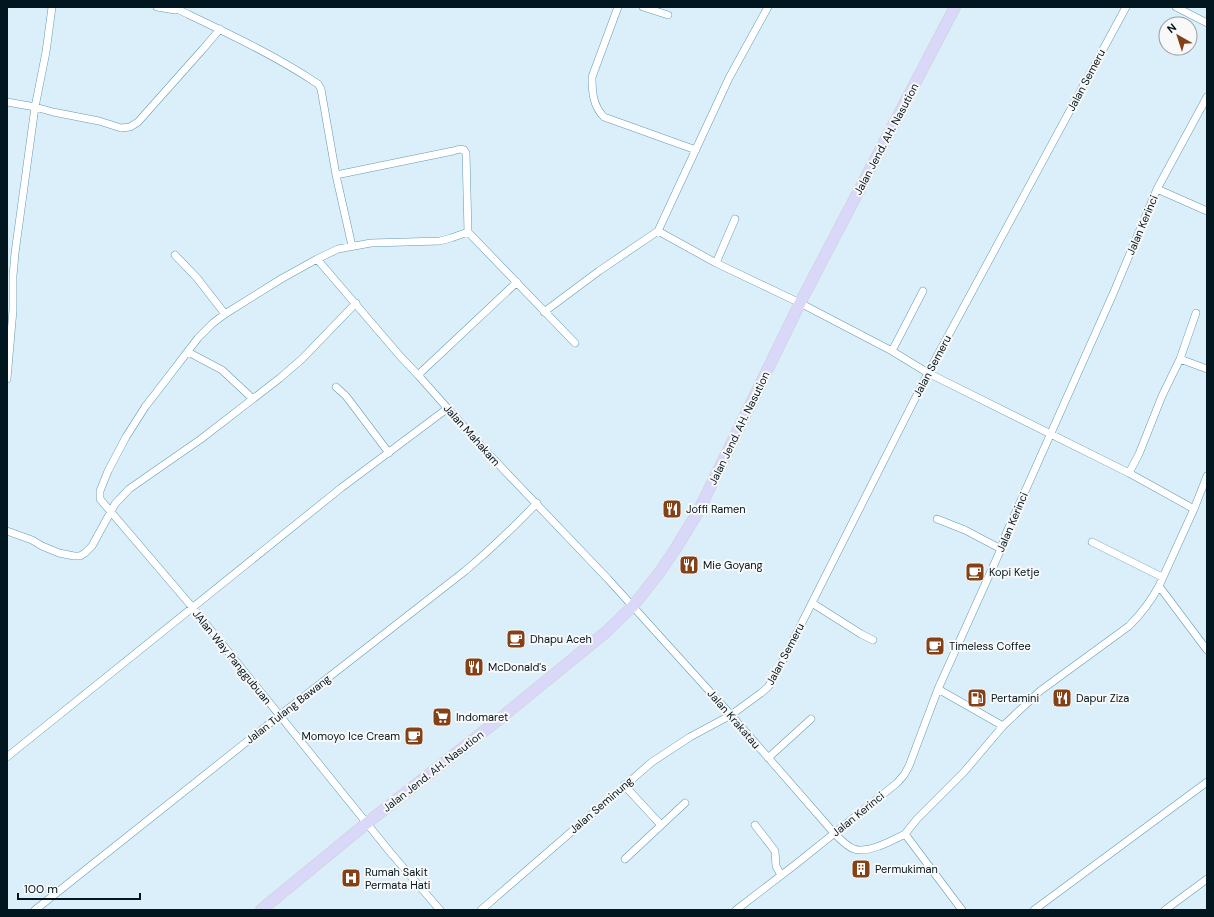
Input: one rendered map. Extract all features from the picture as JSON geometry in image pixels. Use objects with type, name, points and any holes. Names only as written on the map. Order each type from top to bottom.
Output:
[{"type":"highway","name":"Jalan Jend. AH. Nasution","points":[[261,910],[606,632],[633,606],[659,573],[698,512],[800,303],[955,7]]},
{"type":"street","points":[[7,379],[13,310],[10,276],[35,107],[46,52],[52,7]]},
{"type":"street","points":[[157,7],[175,10],[178,8],[278,60],[318,84],[321,89],[336,175],[352,246]]},
{"type":"street","points":[[618,7],[592,77],[592,87],[596,106],[604,117],[696,150]]},
{"type":"street","points":[[643,7],[668,15]]},
{"type":"street","points":[[544,312],[658,231],[730,78],[768,7]]},
{"type":"street","name":"Jalan Semeru","points":[[731,715],[768,687],[774,678],[928,373],[1126,7]]},
{"type":"street","points":[[1176,7],[1207,23]]},
{"type":"street","points":[[7,102],[99,121],[121,128],[130,127],[138,122],[204,49],[220,29]]},
{"type":"street","name":"Jalan Kerinci","points":[[736,910],[888,791],[904,775],[909,766],[938,689],[1001,548],[1050,433],[1113,294],[1157,189],[1207,97]]},
{"type":"street","points":[[336,175],[464,150],[466,153],[468,232],[575,343]]},
{"type":"street","points":[[1157,189],[1207,210]]},
{"type":"street","points":[[716,264],[735,219]]},
{"type":"street","points":[[658,231],[716,264],[800,303],[892,351],[928,373],[1129,473],[1194,509]]},
{"type":"street","points":[[253,399],[222,370],[188,352],[198,338],[213,323],[280,280],[338,249],[372,243],[440,241],[468,232]]},
{"type":"street","points":[[175,256],[197,278],[225,314]]},
{"type":"street","name":"Jalan Mahakam","points":[[317,259],[400,356],[482,447],[633,606]]},
{"type":"street","points":[[418,375],[517,282]]},
{"type":"street","points":[[892,351],[923,291]]},
{"type":"street","points":[[7,531],[32,540],[58,553],[80,556],[92,546],[116,504],[129,490],[202,439],[280,378],[302,359],[356,303]]},
{"type":"street","points":[[1129,473],[1139,454],[1162,396],[1180,359],[1196,313]]},
{"type":"street","name":"JAlan Way Panggubuan","points":[[188,352],[145,407],[126,437],[103,483],[99,496],[100,500],[193,608],[390,852],[440,910]]},
{"type":"street","points":[[1180,359],[1207,368]]},
{"type":"street","points":[[336,386],[346,396],[389,453]]},
{"type":"street","points":[[7,757],[341,488],[448,408]]},
{"type":"street","points":[[962,910],[905,834],[917,818],[964,772],[1003,726],[1029,700],[1129,626],[1141,614],[1154,596],[1159,586],[1194,509],[1207,476]]},
{"type":"street","name":"Jalan Tulang Bawang","points":[[35,910],[475,562],[511,530],[536,503]]},
{"type":"street","points":[[937,519],[965,530],[1001,548]]},
{"type":"street","points":[[1092,542],[1162,578]]},
{"type":"street","points":[[1159,586],[1207,650]]},
{"type":"street","points":[[812,603],[873,640]]},
{"type":"street","name":"Jalan Krakatau","points":[[633,606],[834,833],[853,848],[860,850],[866,850],[889,842],[905,834]]},
{"type":"street","points":[[938,689],[1003,726]]},
{"type":"street","name":"Jalan Seminung","points":[[480,910],[624,785],[660,756],[731,715]]},
{"type":"street","points":[[768,758],[811,719]]},
{"type":"street","points":[[1034,910],[1207,782]]},
{"type":"street","points":[[624,785],[661,825]]},
{"type":"street","points":[[625,859],[686,803]]},
{"type":"street","points":[[755,825],[775,851],[776,866],[781,875]]},
{"type":"street","points":[[1165,910],[1207,879]]},
{"type":"place","name":"Joffi Ramen","points":[[672,509]]},
{"type":"place","name":"Mie Goyang","points":[[689,565]]},
{"type":"place","name":"Kopi Ketje","points":[[975,572]]},
{"type":"place","name":"Dhapu Aceh","points":[[516,639]]},
{"type":"place","name":"Timeless Coffee","points":[[935,646]]},
{"type":"place","name":"McDonald's","points":[[474,667]]},
{"type":"place","name":"Pertamini","points":[[977,698]]},
{"type":"place","name":"Dapur Ziza","points":[[1062,698]]},
{"type":"place","name":"Indomaret","points":[[442,717]]},
{"type":"place","name":"Momoyo Ice Cream","points":[[414,736]]},
{"type":"place","name":"Permukiman","points":[[861,869]]},
{"type":"place","name":"Rumah Sakit Permata Hati","points":[[351,878]]}]
